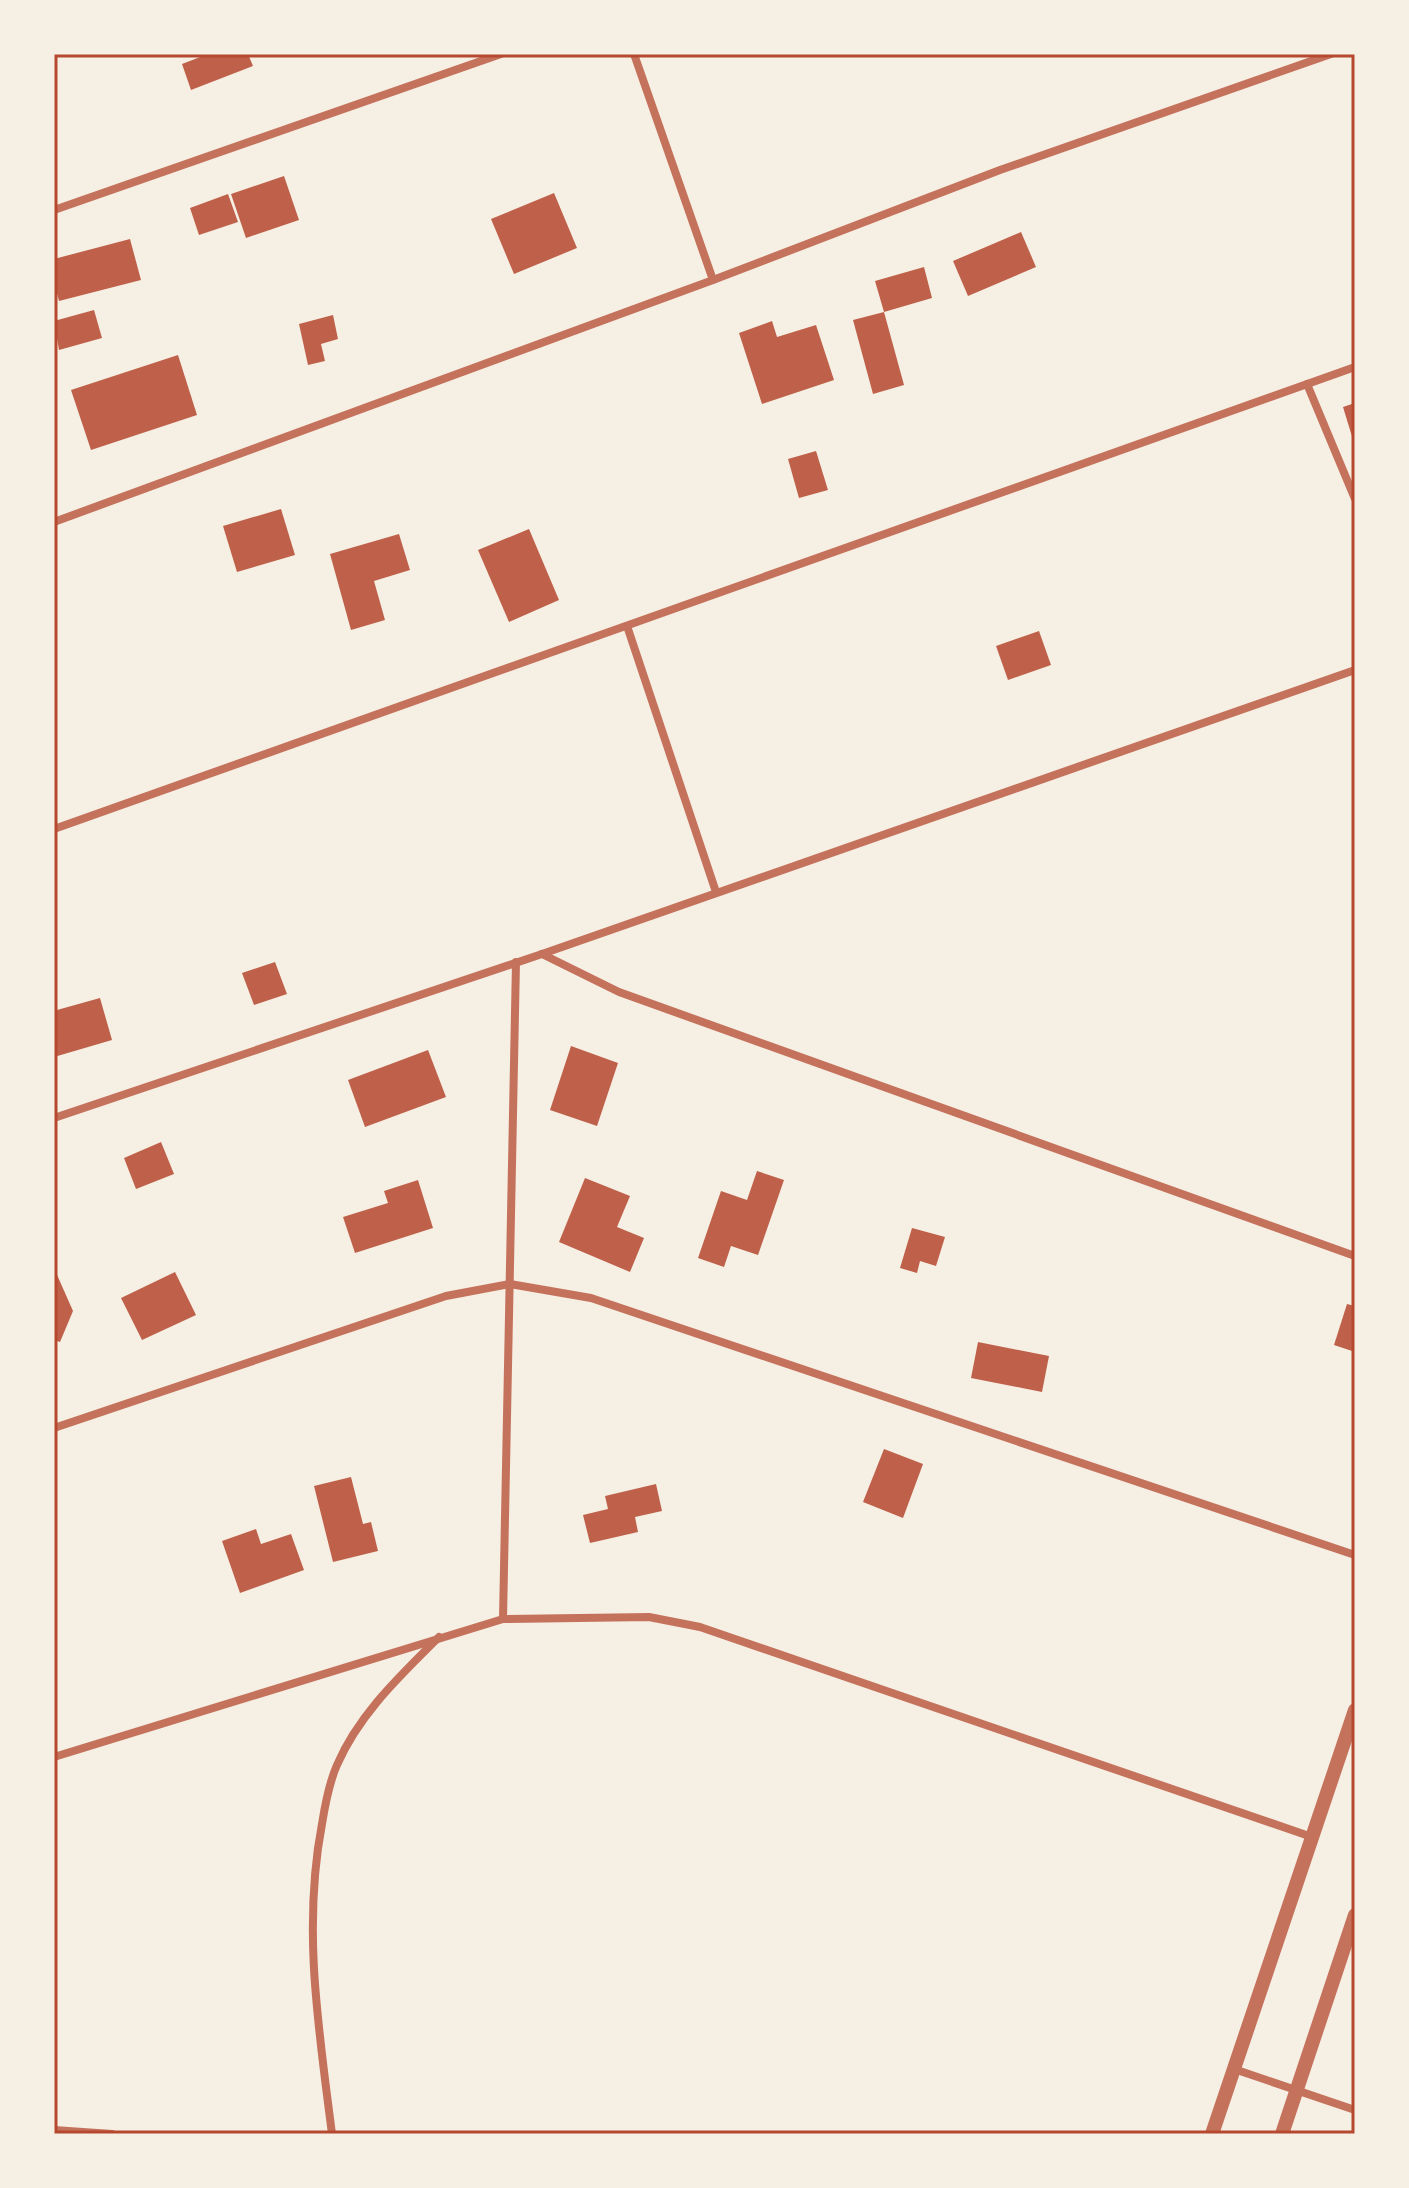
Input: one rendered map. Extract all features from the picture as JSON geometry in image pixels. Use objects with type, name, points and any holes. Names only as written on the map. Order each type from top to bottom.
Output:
[{"type":"street","points":[[54,210],[501,54]]},
{"type":"street","points":[[634,54],[713,280]]},
{"type":"street","points":[[54,522],[713,280],[1000,170],[1331,54]]},
{"type":"street","points":[[54,829],[1355,367]]},
{"type":"street","points":[[1307,384],[1355,499]]},
{"type":"street","points":[[627,626],[716,892]]},
{"type":"street","points":[[54,1118],[542,954],[1355,670]]},
{"type":"street","points":[[542,954],[619,992],[1355,1256]]},
{"type":"street","points":[[503,1619],[516,962]]},
{"type":"street","points":[[54,1428],[446,1296],[510,1284],[591,1298],[1355,1555]]},
{"type":"street","points":[[54,1757],[503,1619],[649,1617],[700,1627],[1312,1837]]},
{"type":"street","points":[[332,2134],[311,1947],[316,1854],[325,1807],[336,1767],[352,1736],[376,1701],[439,1637]]},
{"type":"street","points":[[1212,2134],[1312,1837],[1350,1741],[1355,1710]]},
{"type":"street","points":[[1282,2134],[1355,1915]]},
{"type":"street","points":[[1234,2069],[1355,2110]]},
{"type":"street","points":[[54,2130],[112,2134]]},
{"type":"building","points":[[208,54],[248,54],[253,66],[191,90],[182,64]]},
{"type":"building","points":[[284,176],[299,220],[246,238],[231,194]]},
{"type":"building","points":[[554,193],[577,248],[514,274],[491,219]]},
{"type":"building","points":[[228,194],[238,222],[199,235],[190,208]]},
{"type":"building","points":[[1021,232],[1036,267],[968,296],[953,261]]},
{"type":"building","points":[[130,239],[141,280],[59,301],[54,282],[54,259]]},
{"type":"building","points":[[924,267],[932,298],[884,312],[875,281]]},
{"type":"building","points":[[94,310],[102,338],[59,350],[54,321]]},
{"type":"building","points":[[884,312],[904,385],[873,394],[853,320]]},
{"type":"building","points":[[333,315],[338,339],[321,344],[325,361],[308,365],[299,324]]},
{"type":"building","points":[[772,321],[777,337],[816,325],[834,380],[762,404],[739,333]]},
{"type":"building","points":[[178,355],[197,415],[91,450],[71,390]]},
{"type":"building","points":[[1355,403],[1355,443],[1354,443],[1343,407]]},
{"type":"building","points":[[816,451],[828,490],[799,498],[788,459]]},
{"type":"building","points":[[281,509],[295,555],[237,572],[223,526]]},
{"type":"building","points":[[529,529],[559,600],[509,622],[478,550]]},
{"type":"building","points":[[399,534],[410,570],[374,581],[385,620],[351,630],[330,554]]},
{"type":"building","points":[[1039,631],[1051,665],[1008,680],[996,646]]},
{"type":"building","points":[[275,962],[287,994],[254,1005],[242,973]]},
{"type":"building","points":[[100,998],[112,1040],[54,1057],[54,1002],[57,1010]]},
{"type":"building","points":[[571,1046],[618,1063],[597,1126],[550,1110]]},
{"type":"building","points":[[428,1050],[446,1097],[365,1127],[348,1080]]},
{"type":"building","points":[[161,1142],[174,1174],[136,1189],[124,1158]]},
{"type":"building","points":[[757,1171],[784,1180],[758,1255],[731,1246],[724,1267],[698,1258],[721,1191],[747,1200]]},
{"type":"building","points":[[585,1178],[630,1196],[617,1227],[644,1238],[630,1272],[559,1242]]},
{"type":"building","points":[[418,1180],[433,1228],[355,1253],[343,1217],[388,1203],[384,1191]]},
{"type":"building","points":[[912,1228],[945,1237],[936,1266],[920,1261],[917,1273],[900,1268]]},
{"type":"building","points":[[54,1268],[73,1311],[60,1342],[54,1340]]},
{"type":"building","points":[[175,1272],[196,1315],[142,1340],[121,1298]]},
{"type":"building","points":[[1347,1304],[1355,1306],[1355,1352],[1334,1345]]},
{"type":"building","points":[[978,1342],[1049,1356],[1042,1392],[971,1378]]},
{"type":"building","points":[[884,1449],[923,1464],[903,1518],[863,1502]]},
{"type":"building","points":[[351,1477],[363,1524],[371,1522],[378,1551],[333,1562],[314,1486]]},
{"type":"building","points":[[656,1484],[662,1511],[635,1517],[638,1532],[590,1543],[583,1515],[608,1509],[605,1496]]},
{"type":"building","points":[[256,1529],[261,1544],[291,1534],[304,1570],[240,1593],[222,1541]]}]
